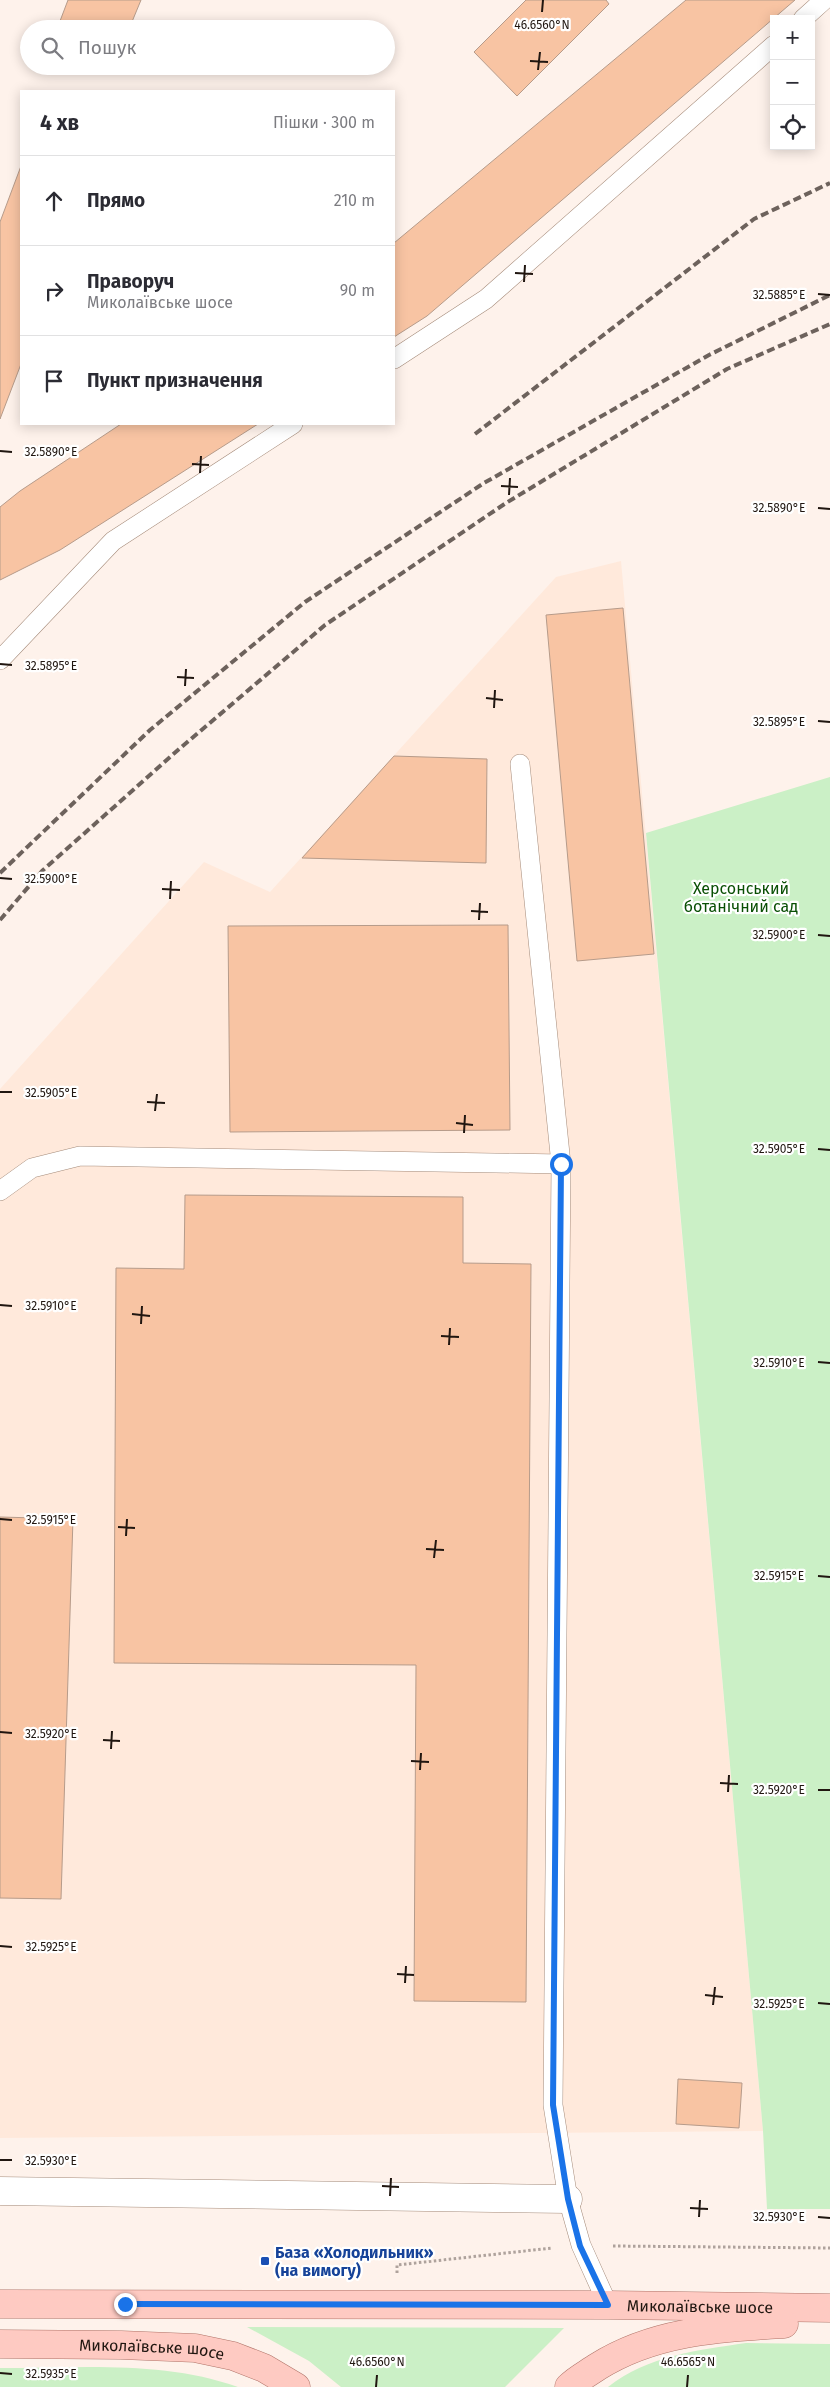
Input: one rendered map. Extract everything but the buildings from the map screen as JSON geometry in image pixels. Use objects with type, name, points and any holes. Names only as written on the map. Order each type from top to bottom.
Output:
[{"type":"main road","name":"Миколаївське шосе","points":[[0,2304],[608,2305],[830,2308]]},
{"type":"main road","points":[[569,2387],[616,2356],[669,2336],[732,2327],[830,2321]]},
{"type":"main road","name":"Миколаївське шосе","points":[[0,2344],[121,2344],[195,2348],[233,2356],[264,2368],[296,2387]]},
{"type":"street","points":[[0,2192],[568,2199]]},
{"type":"lane","points":[[807,15],[824,0]]},
{"type":"lane","points":[[395,358],[486,299],[770,49]]},
{"type":"lane","points":[[0,660],[113,541],[292,425]]},
{"type":"lane","points":[[520,764],[561,1164],[553,2105],[568,2199],[580,2246],[608,2305]]},
{"type":"lane","points":[[0,1192],[32,1168],[80,1156],[561,1164]]},
{"type":"shaded area","points":[[621,561],[763,2131],[0,2138],[0,1089],[204,862],[270,892],[556,577]]},
{"type":"green space","name":"Херсонський ботанічний сад","points":[[830,777],[830,2209],[767,2209],[763,2131],[646,833]]},
{"type":"green space","points":[[247,2327],[564,2328],[505,2387],[341,2387],[309,2361]]},
{"type":"green space","points":[[746,2343],[830,2344],[830,2387],[608,2387],[623,2376],[656,2361],[710,2348]]},
{"type":"green space","points":[[120,2367],[151,2369],[210,2378],[238,2387],[0,2387],[0,2368]]},
{"type":"railway","points":[[475,434],[754,219],[830,183]]},
{"type":"railway","points":[[0,873],[150,730],[305,602],[484,483],[709,355],[830,295]]},
{"type":"railway","points":[[0,920],[42,871],[178,750],[325,625],[506,503],[727,369],[830,324]]},
{"type":"place","name":"База «Холодильник» (на вимогу)","points":[[265,2261]]},
{"type":"route","points":[[125,2304],[608,2305],[580,2246],[568,2199],[553,2105],[561,1164]]}]
